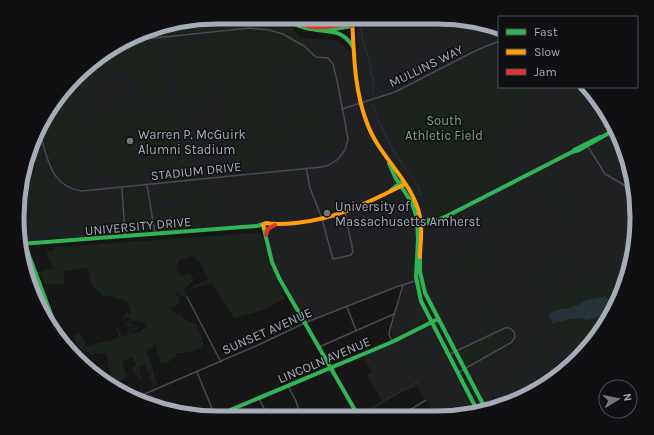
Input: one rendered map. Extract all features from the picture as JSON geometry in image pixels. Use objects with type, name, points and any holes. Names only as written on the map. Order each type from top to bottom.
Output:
[{"type":"main road","points":[[293,24],[302,27],[324,28],[345,35],[350,40],[354,50]]},
{"type":"main road","points":[[300,24],[315,28],[350,24],[352,26],[361,104],[370,130],[402,184],[420,223],[422,237],[420,278],[424,290],[483,405]]},
{"type":"main road","points":[[324,28],[335,24]]},
{"type":"main road","points":[[420,223],[447,216],[610,132]]},
{"type":"main road","name":"UNIVERSITY DRIVE","points":[[26,244],[257,226],[266,227],[322,218],[344,212],[373,200],[402,184]]},
{"type":"main road","points":[[420,223],[416,283],[421,301],[475,407]]},
{"type":"main road","points":[[266,227],[266,236],[274,269],[356,411]]},
{"type":"main road","points":[[30,262],[52,318]]},
{"type":"main road","name":"LINCOLN AVENUE","points":[[229,411],[392,342],[437,317]]},
{"type":"street","name":"STADIUM DRIVE","points":[[42,137],[51,169],[56,178],[70,188],[82,191],[122,188],[329,165],[336,161],[343,153],[348,137],[342,114],[334,69],[330,60],[316,57],[301,43],[278,33],[261,29],[245,28],[143,39]]},
{"type":"street","name":"MULLINS WAY","points":[[361,104],[395,92],[477,50],[498,41]]},
{"type":"street","points":[[342,109],[361,104]]},
{"type":"street","points":[[586,144],[605,174],[624,185],[627,189]]},
{"type":"street","points":[[306,168],[310,188],[322,218],[332,258],[351,255],[353,253],[344,212]]},
{"type":"street","points":[[146,185],[155,234]]},
{"type":"street","points":[[122,188],[125,237]]},
{"type":"street","name":"SUNSET AVENUE","points":[[142,395],[346,307],[403,285],[416,283]]},
{"type":"street","name":"SUNSET AVENUE","points":[[410,284],[416,283]]},
{"type":"street","points":[[392,342],[389,331],[403,285]]},
{"type":"street","points":[[187,297],[221,362]]},
{"type":"street","points":[[346,307],[356,330]]},
{"type":"street","points":[[318,347],[394,314]]},
{"type":"street","points":[[448,355],[505,328],[510,328],[514,332],[515,337],[512,342],[457,373]]},
{"type":"street","points":[[197,372],[214,411]]},
{"type":"street","points":[[288,386],[296,401],[299,411]]},
{"type":"street","points":[[259,399],[266,411]]},
{"type":"street","points":[[410,411],[426,400]]},
{"type":"shaded area","name":"University of Massachusetts Amherst","points":[[205,24],[246,24],[298,37],[339,41],[349,51],[358,50],[356,24],[449,24],[498,34],[498,88],[580,88],[604,121],[615,143],[623,167],[630,205],[630,230],[620,280],[604,314],[582,345],[554,371],[522,391],[499,401],[449,411],[433,411],[417,386],[382,401],[367,375],[372,372],[363,356],[394,342],[391,330],[405,283],[306,322],[277,272],[267,235],[264,228],[260,226],[251,225],[26,241],[24,230],[24,205],[34,155],[50,121],[72,90],[100,64],[132,44],[155,34]]},
{"type":"shaded area","points":[[31,266],[36,282],[34,280]]},
{"type":"shaded area","points":[[604,297],[612,300],[602,317],[599,316],[587,320],[581,318],[568,319],[553,324],[548,315],[549,313],[580,304],[586,300]]},
{"type":"green space","points":[[205,24],[287,24],[309,47],[308,53],[303,58],[266,64],[297,166],[289,167],[282,159],[284,152],[272,145],[262,143],[262,156],[258,162],[257,170],[237,172],[226,137],[226,92],[216,75],[211,29],[194,31],[192,26]]},
{"type":"green space","points":[[183,27],[193,32],[147,37],[161,32],[165,33],[165,32]]},
{"type":"green space","points":[[209,36],[213,75],[175,80],[171,39]]},
{"type":"green space","points":[[165,37],[167,69],[165,79],[166,99],[138,102],[134,70],[89,74],[90,90],[86,95],[87,107],[56,112],[72,90],[90,72],[121,50],[142,39]]},
{"type":"green space","name":"South Athletic Field","points":[[481,54],[518,125],[490,139],[511,178],[441,214],[434,210],[378,107]]},
{"type":"green space","points":[[326,61],[332,75],[332,91],[283,101],[277,84],[277,69]],"holes":[[[315,66],[326,71],[328,77],[328,81],[324,88],[317,91],[293,95],[289,94],[283,89],[281,82],[282,78],[287,72],[300,68]]]},
{"type":"green space","points":[[305,75],[322,77],[307,86],[290,83],[283,84],[283,83],[290,82]]},
{"type":"green space","points":[[210,77],[212,97],[181,100],[179,81]]},
{"type":"green space","points":[[504,88],[530,88],[532,93],[512,104]]},
{"type":"green space","points":[[572,88],[580,88],[589,98],[579,103]]},
{"type":"green space","points":[[325,99],[329,124],[292,130],[288,106]]},
{"type":"green space","points":[[171,103],[176,104],[178,107],[186,177],[175,179],[170,171],[164,154],[157,155],[159,166],[154,167],[155,170],[146,172],[146,177],[121,180],[120,175],[99,173],[99,169],[90,167],[85,125],[93,122],[93,118],[118,110],[118,107],[134,105],[135,110],[154,109],[158,105]]},
{"type":"green space","points":[[77,114],[78,119],[81,119],[83,129],[81,141],[86,188],[84,190],[72,187],[64,182],[57,175],[48,158],[43,135],[53,116]]},
{"type":"green space","points":[[334,132],[338,141],[335,150],[330,154],[319,154],[317,157],[316,152],[318,151],[316,136]]},
{"type":"green space","points":[[40,141],[46,171],[43,184],[50,193],[51,205],[58,211],[52,219],[46,232],[34,235],[24,231],[24,205],[31,167]]},
{"type":"green space","points":[[166,163],[174,179],[163,180],[162,175],[164,175],[162,165]]},
{"type":"green space","points":[[143,187],[146,189],[153,232],[127,234],[124,191],[127,188]]},
{"type":"green space","points":[[210,187],[209,195],[213,226],[163,230],[159,225],[158,209],[197,205],[195,197],[159,199],[158,190]]},
{"type":"green space","points":[[558,188],[565,202],[562,204],[566,203],[572,216],[567,219],[553,190]]},
{"type":"green space","points":[[492,203],[494,210],[501,220],[493,224],[487,213],[489,212],[487,211],[492,210],[491,205],[479,208],[479,210],[476,207]]},
{"type":"green space","points":[[257,233],[263,237],[267,257],[285,299],[263,310],[234,318],[212,284],[191,289],[209,279],[198,260],[191,256],[180,259],[176,270],[182,276],[190,273],[194,280],[184,289],[187,299],[181,296],[180,293],[175,292],[175,294],[179,296],[180,303],[171,308],[173,312],[178,314],[182,312],[181,315],[183,318],[196,324],[204,344],[192,352],[176,353],[177,356],[167,363],[161,364],[155,342],[153,347],[146,351],[151,362],[157,385],[153,386],[145,364],[139,368],[141,378],[139,379],[131,370],[136,364],[132,357],[122,362],[127,376],[118,383],[114,381],[109,369],[106,353],[92,355],[77,345],[74,337],[78,332],[84,339],[86,346],[120,338],[116,327],[119,327],[119,332],[122,336],[124,336],[129,334],[129,329],[139,327],[130,333],[141,332],[141,329],[146,328],[146,323],[144,321],[139,322],[138,320],[131,322],[131,324],[138,325],[129,327],[124,323],[126,324],[130,322],[129,317],[122,318],[126,315],[126,308],[128,314],[131,315],[129,305],[125,300],[108,295],[106,297],[103,296],[92,286],[88,268],[64,271],[64,284],[46,285],[40,272],[53,268],[46,250],[51,252],[56,247]]},
{"type":"green space","points":[[487,241],[496,257],[465,272],[457,257]]},
{"type":"green space","points":[[561,260],[566,263],[570,260],[574,262],[546,279],[552,266]]},
{"type":"green space","points":[[418,265],[421,288],[434,314],[431,317],[421,300],[419,293],[417,279]]},
{"type":"green space","points":[[548,266],[550,268],[544,279],[535,281],[535,274]]},
{"type":"green space","points":[[613,272],[619,283],[604,314],[580,347],[556,324],[554,325],[558,329],[558,338],[553,328],[554,326],[551,327],[546,316],[547,311],[552,308],[548,300],[552,296],[579,287]]},
{"type":"green space","points":[[492,314],[498,320],[504,321],[505,323],[489,331]]},
{"type":"green space","points":[[436,321],[439,322],[453,350],[449,352],[433,324]]},
{"type":"green space","points":[[506,329],[510,331],[512,335],[510,343],[465,366],[458,351]]},
{"type":"green space","points":[[426,341],[431,350],[415,359],[409,350]]},
{"type":"green space","points":[[542,343],[553,366],[539,361],[531,351],[541,346]]},
{"type":"green space","points":[[463,371],[465,372],[478,398],[475,401],[459,373]]},
{"type":"green space","points":[[529,378],[534,384],[529,387],[526,382],[519,387],[520,388],[514,394],[508,397],[511,387]]},
{"type":"waterway","points":[[362,24],[361,32],[363,42],[372,69],[370,71],[373,79],[373,93]]},
{"type":"waterway","points":[[373,105],[391,146],[398,158],[415,180],[421,195]]},
{"type":"waterway","points":[[370,411],[372,408],[419,381]]},
{"type":"traffic: fast","points":[[294,24],[344,36],[353,47]]},
{"type":"traffic: fast","points":[[329,30],[352,26]]},
{"type":"traffic: fast","points":[[420,224],[430,223],[447,216],[572,152],[579,150],[610,132]]},
{"type":"traffic: fast","points":[[574,150],[600,137]]},
{"type":"traffic: fast","points":[[389,163],[395,177],[412,203],[417,218],[418,239],[416,277],[421,301],[475,407]]},
{"type":"traffic: fast","points":[[391,190],[403,181]]},
{"type":"traffic: fast","points":[[421,221],[433,220]]},
{"type":"traffic: fast","points":[[26,244],[257,226],[263,224]]},
{"type":"traffic: fast","points":[[264,229],[272,262],[279,278],[356,411]]},
{"type":"traffic: fast","points":[[27,251],[52,318]]},
{"type":"traffic: fast","points":[[420,257],[420,272],[425,293],[483,405]]},
{"type":"traffic: fast","points":[[228,411],[392,342],[438,319]]},
{"type":"traffic: slow","points":[[352,24],[355,71],[359,98],[372,135],[403,180],[416,204],[421,227],[420,257]]},
{"type":"traffic: slow","points":[[264,228],[263,225],[266,223],[296,223],[339,214],[405,184]]},
{"type":"traffic: jam","points":[[301,24],[312,27],[327,27],[349,24]]},
{"type":"traffic: jam","points":[[266,235],[268,229],[275,225]]},
{"type":"place","name":"Warren P. McGuirk Alumni Stadium","points":[[130,141]]},
{"type":"place","name":"University of Massachusetts Amherst","points":[[327,213]]}]
